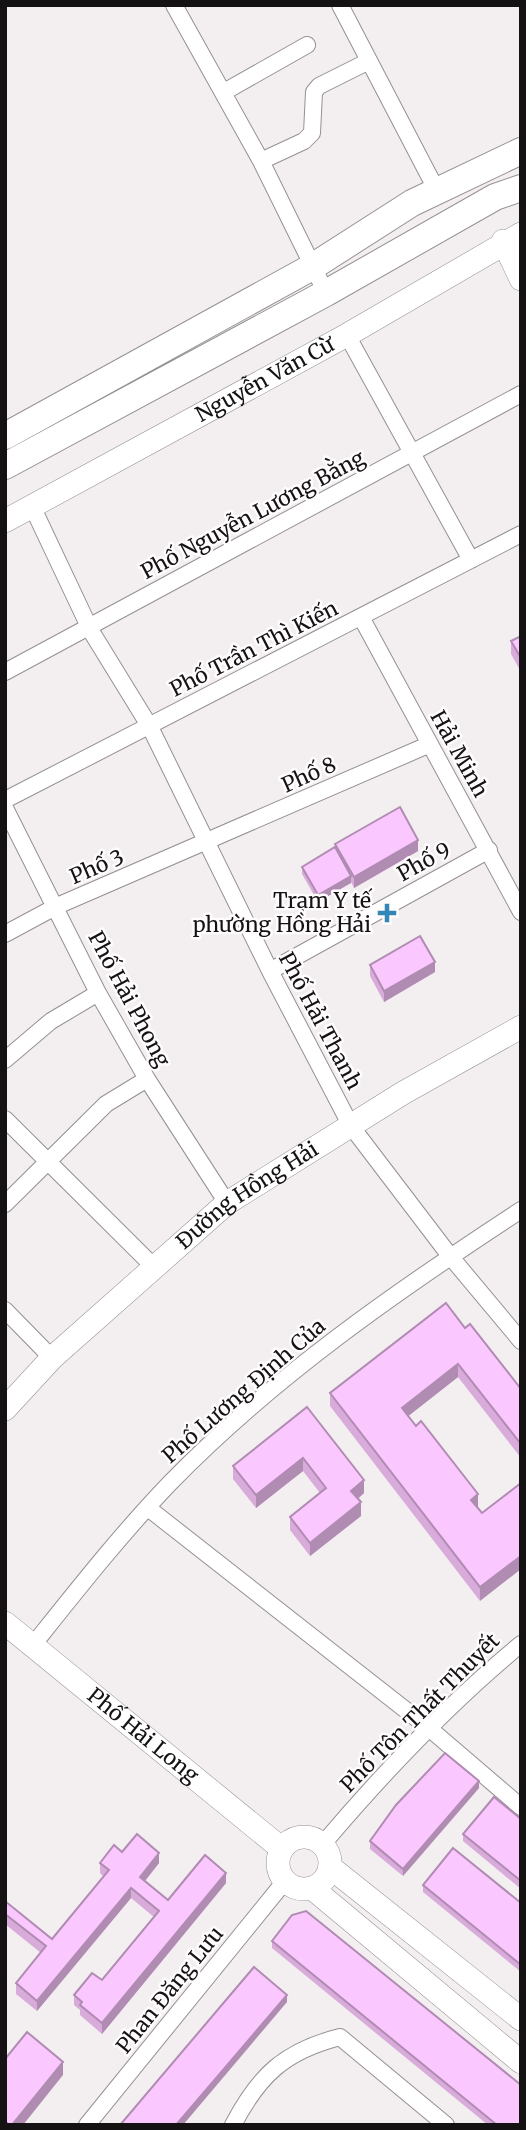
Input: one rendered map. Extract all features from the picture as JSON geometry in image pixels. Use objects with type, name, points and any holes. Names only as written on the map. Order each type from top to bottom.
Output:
[{"type":"main road","points":[[5,436],[312,267],[412,203],[521,151]]},
{"type":"main road","points":[[5,466],[326,293],[495,197],[521,188]]},
{"type":"street","points":[[174,5],[261,161],[326,293]]},
{"type":"street","points":[[340,5],[437,191]]},
{"type":"street","points":[[224,92],[307,45]]},
{"type":"street","points":[[261,161],[304,141],[313,133],[311,103],[319,86],[369,61]]},
{"type":"street","points":[[512,237],[521,279]]},
{"type":"street","name":"Nguyễn Văn Cừ","points":[[5,521],[347,335],[512,237]]},
{"type":"street","points":[[347,335],[471,560]]},
{"type":"street","name":"Phố Nguyễn Lương Bằng","points":[[5,672],[521,394]]},
{"type":"street","name":"Phố Hải Thanh","points":[[32,506],[88,626],[150,727],[270,971],[351,1126],[450,1256],[521,1341]]},
{"type":"street","name":"Phố Trần Thì Kiến","points":[[5,800],[521,534]]},
{"type":"street","name":"Hải Minh","points":[[361,617],[428,745],[489,850],[521,912]]},
{"type":"street","name":"Phố 8","points":[[207,843],[428,745]]},
{"type":"street","name":"Phố Hải Phong","points":[[5,807],[99,993],[147,1079],[227,1203]]},
{"type":"street","name":"Phố 3","points":[[5,934],[57,906],[207,843]]},
{"type":"street","name":"Phố 9","points":[[270,971],[489,850]]},
{"type":"street","points":[[5,1060],[51,1021],[99,993]]},
{"type":"street","name":"Đường Hồng Hải","points":[[5,1409],[52,1358],[227,1203],[351,1126],[521,1027]]},
{"type":"street","points":[[5,1204],[106,1104],[147,1079]]},
{"type":"street","points":[[5,1119],[153,1266]]},
{"type":"street","name":"Phố Lương Định Của","points":[[33,1645],[148,1508],[227,1430],[325,1346],[450,1256],[521,1210]]},
{"type":"street","points":[[5,1310],[52,1358]]},
{"type":"street","points":[[148,1508],[430,1729],[521,1807]]},
{"type":"street","name":"Phố Hải Long","points":[[5,1623],[282,1849]]},
{"type":"street","name":"Phố Tôn Thất Thuyết","points":[[322,1845],[377,1780],[481,1677],[521,1644]]},
{"type":"street","points":[[312,1888],[326,1876],[330,1859],[315,1839],[297,1838],[282,1849],[278,1865],[285,1881],[293,1887],[312,1888],[521,2062]]},
{"type":"street","points":[[330,1867],[521,2019]]},
{"type":"street","name":"Phan Đăng Lưu","points":[[87,2125],[285,1881]]},
{"type":"street","points":[[233,2125],[267,2073],[307,2045],[340,2037],[446,2125]]},
{"type":"building","points":[[521,636],[521,658],[511,641]]},
{"type":"building","points":[[400,807],[418,840],[354,877],[335,844]]},
{"type":"building","points":[[335,847],[351,876],[318,895],[302,867]]},
{"type":"building","points":[[420,936],[435,962],[384,991],[370,965]]},
{"type":"building","points":[[446,1303],[465,1328],[470,1324],[521,1389],[521,1444],[458,1364],[402,1408],[416,1426],[421,1421],[478,1494],[471,1500],[482,1513],[521,1483],[521,1556],[480,1587],[330,1393]]},
{"type":"building","points":[[307,1407],[364,1480],[351,1491],[361,1502],[310,1543],[290,1517],[326,1488],[303,1458],[256,1495],[233,1466]]},
{"type":"building","points":[[445,1753],[479,1781],[403,1869],[370,1841],[396,1805]]},
{"type":"building","points":[[494,1797],[521,1819],[521,1881],[463,1834]]},
{"type":"building","points":[[137,1834],[159,1853],[140,1877],[168,1900],[205,1855],[226,1873],[102,2023],[80,2005],[82,2002],[74,1995],[92,1973],[102,1980],[159,1911],[131,1888],[37,2001],[16,1983],[46,1946],[5,1914],[5,1901],[52,1939],[109,1870],[100,1863],[114,1845],[122,1852]]},
{"type":"building","points":[[453,1848],[521,1903],[521,1965],[423,1885]]},
{"type":"building","points":[[306,1911],[521,2085],[521,2125],[497,2125],[272,1941],[292,1915]]},
{"type":"building","points":[[254,1967],[287,1995],[176,2125],[120,2125]]},
{"type":"building","points":[[27,2032],[63,2062],[12,2125],[9,2125],[5,2121],[5,2059]]},
{"type":"place","name":"Trạm Y tế phường Hồng Hải","points":[[387,913]]}]
